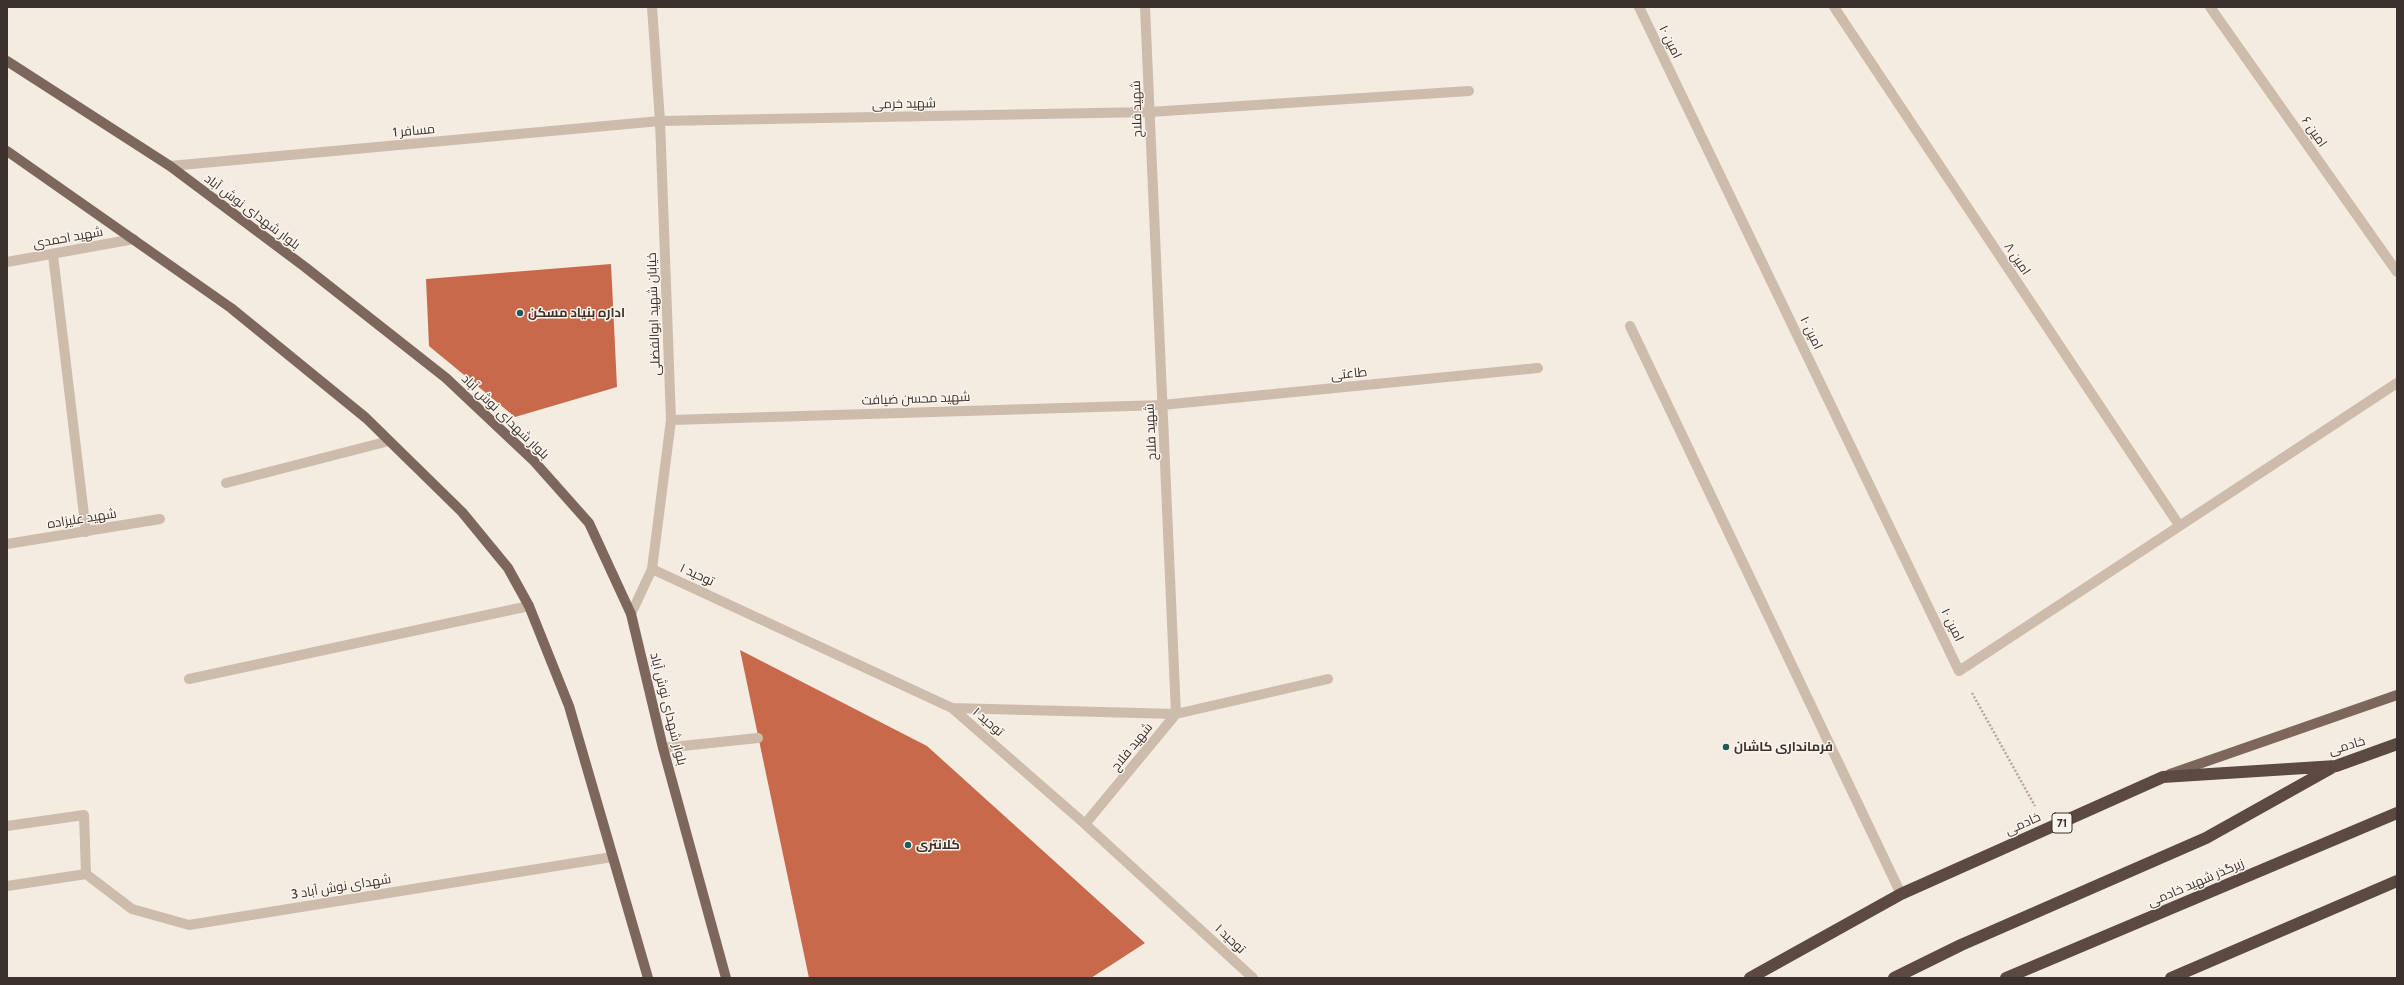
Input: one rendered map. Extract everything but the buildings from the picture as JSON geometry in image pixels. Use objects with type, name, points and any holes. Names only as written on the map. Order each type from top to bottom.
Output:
[{"type":"highway","name":"خادمی","points":[[1750,978],[1901,894],[2163,777],[2336,766],[2397,744]]},
{"type":"highway","points":[[1894,978],[1961,945],[2206,838],[2336,766]]},
{"type":"highway","name":"زیرگذر شهید خادمی","points":[[2006,978],[2397,813]]},
{"type":"highway","points":[[2171,978],[2397,881]]},
{"type":"main road","name":"بلوار شهدای نوش آباد","points":[[7,61],[170,166],[446,378],[533,460],[589,523],[631,614],[663,748],[726,978]]},
{"type":"main road","points":[[7,151],[230,308],[366,418],[462,512],[508,568],[529,606],[569,706],[648,978]]},
{"type":"main road","points":[[2163,777],[2397,695]]},
{"type":"street","name":"خیابان شهید ابوالفضلی","points":[[631,614],[652,569],[671,420],[660,121],[652,7]]},
{"type":"street","name":"شهید فلاح","points":[[1086,824],[1176,714],[1145,7]]},
{"type":"street","name":"امین ۱۰","points":[[1639,7],[1959,671]]},
{"type":"street","name":"امین ۸","points":[[1834,7],[2179,525]]},
{"type":"street","name":"امین ۶","points":[[2210,7],[2397,272]]},
{"type":"street","name":"شهید خرمی","points":[[660,121],[1150,112],[1469,91]]},
{"type":"street","name":"مسافر 1","points":[[170,166],[660,121]]},
{"type":"street","name":"شهید احمدی","points":[[7,262],[134,239]]},
{"type":"street","points":[[53,254],[86,532]]},
{"type":"street","points":[[1630,326],[1901,894]]},
{"type":"street","name":"طاعتی","points":[[1162,405],[1538,368]]},
{"type":"street","points":[[1959,671],[2397,383]]},
{"type":"street","name":"شهید محسن ضیافت","points":[[671,420],[1162,405]]},
{"type":"street","points":[[226,484],[389,442]]},
{"type":"street","name":"شهید علیزاده","points":[[7,544],[160,519]]},
{"type":"street","name":"توحید ۱","points":[[652,569],[952,708],[1086,824],[1253,978]]},
{"type":"street","points":[[189,679],[529,606]]},
{"type":"street","points":[[952,708],[1176,714],[1328,679]]},
{"type":"street","points":[[663,748],[758,738]]},
{"type":"street","points":[[7,826],[84,815],[86,874],[7,886]]},
{"type":"street","name":"شهدای نوش آباد 3","points":[[86,874],[132,909],[189,925],[612,856]]},
{"type":"path","points":[[1959,671],[2048,829]]},
{"type":"place","name":"اداره بنیاد مسکن","points":[[520,313]]},
{"type":"place","name":"فرمانداری کاشان","points":[[1726,747]]},
{"type":"place","name":"کلانتری","points":[[908,845]]}]
